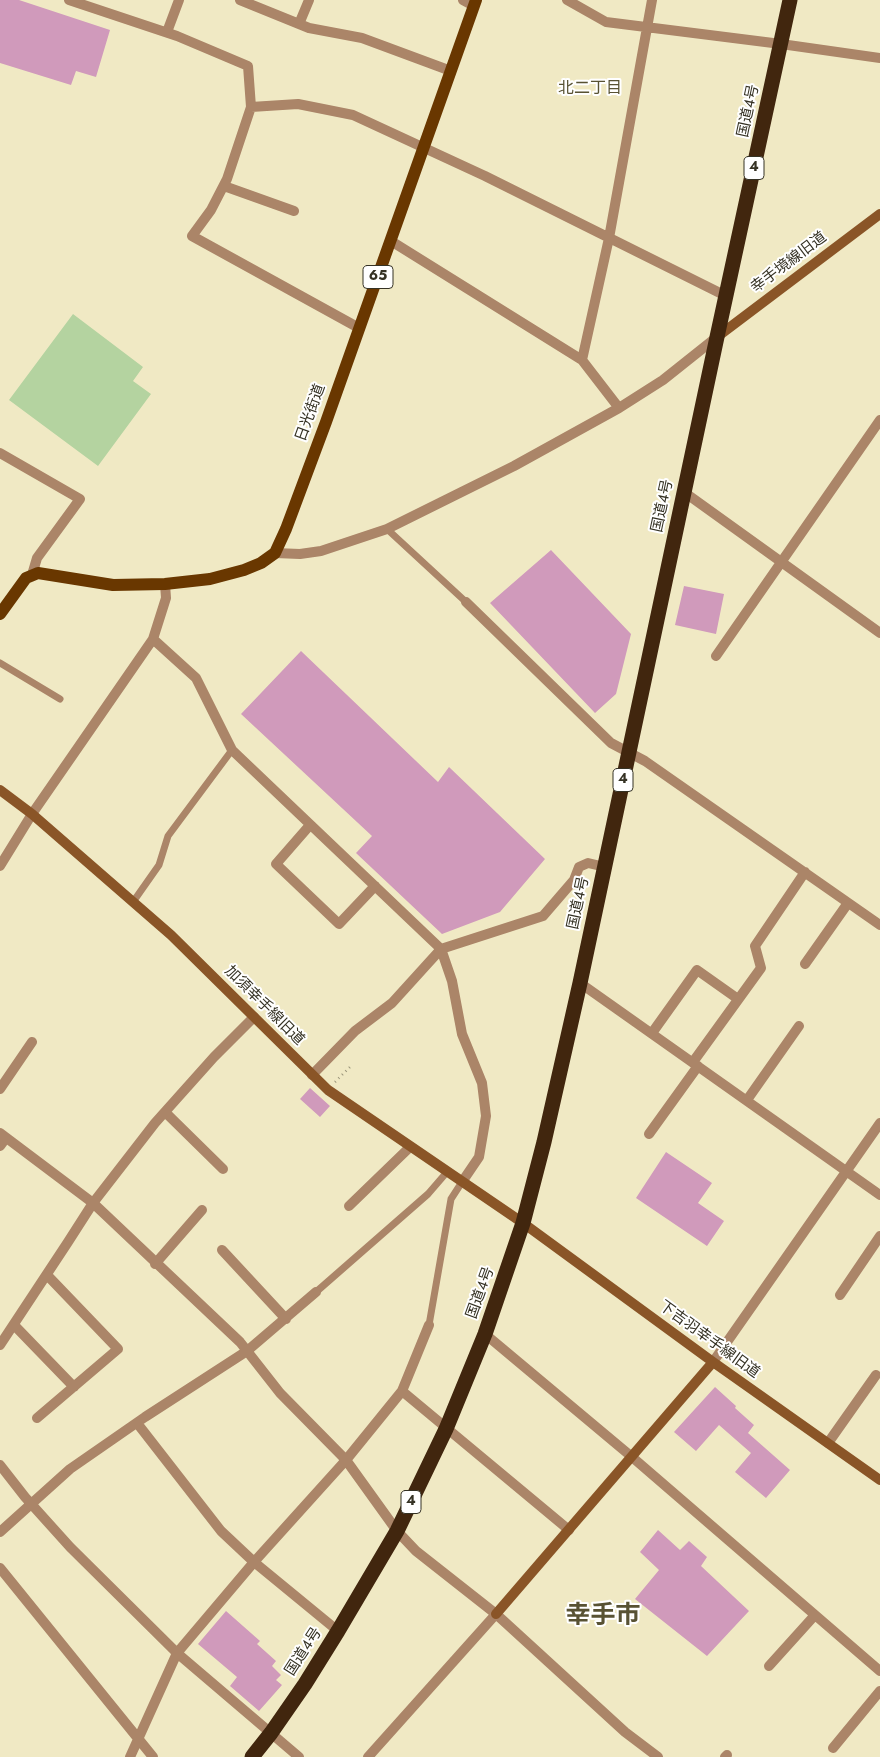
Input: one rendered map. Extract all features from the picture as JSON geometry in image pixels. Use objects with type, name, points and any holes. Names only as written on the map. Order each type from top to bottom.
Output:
[{"type":"highway","name":"国道4号","points":[[252,1757],[305,1684],[397,1531],[446,1428],[485,1334],[523,1223],[544,1142],[580,983],[790,0]]},
{"type":"main road","name":"日光街道","points":[[275,553],[289,520],[391,241],[451,71],[471,2]]},
{"type":"main road","points":[[0,614],[26,578],[38,573],[113,585],[166,584],[210,579],[244,570],[275,553]]},
{"type":"street","points":[[69,0],[167,32],[248,66],[250,107],[224,186],[211,210],[192,236],[359,328]]},
{"type":"street","points":[[167,32],[179,0]]},
{"type":"street","points":[[240,0],[309,28],[362,38],[451,71]]},
{"type":"street","points":[[299,24],[309,0]]},
{"type":"street","points":[[569,0],[606,22],[880,58]]},
{"type":"street","points":[[582,360],[609,238],[652,0]]},
{"type":"street","points":[[250,107],[298,104],[353,115],[726,296]]},
{"type":"street","points":[[224,186],[294,211]]},
{"type":"street","name":"幸手境線旧道","points":[[717,337],[880,214]]},
{"type":"street","points":[[391,241],[582,360],[619,408]]},
{"type":"street","points":[[275,553],[300,554],[321,551],[387,529],[514,466],[619,408],[663,380],[717,337]]},
{"type":"street","points":[[716,656],[782,564],[880,420]]},
{"type":"street","points":[[0,453],[80,499],[37,558],[32,575]]},
{"type":"street","points":[[684,492],[880,633]]},
{"type":"street","points":[[0,866],[32,814],[153,639],[166,598],[166,584]]},
{"type":"street","points":[[466,602],[611,743],[644,761],[880,925]]},
{"type":"street","points":[[153,639],[196,678],[232,750],[441,949],[452,981],[462,1034],[482,1083],[486,1116],[479,1157],[462,1182]]},
{"type":"street","name":"加須幸手線旧道","points":[[0,790],[32,814],[171,935],[328,1090],[523,1223]]},
{"type":"street","points":[[310,824],[276,864],[339,924],[374,886]]},
{"type":"street","points":[[312,1075],[355,1031],[392,1003],[441,949],[543,916],[574,880],[579,868],[588,863],[605,867]]},
{"type":"street","points":[[648,1134],[760,968],[755,946],[805,872]]},
{"type":"street","points":[[805,964],[848,902]]},
{"type":"street","points":[[652,1033],[697,970],[738,999]]},
{"type":"street","points":[[580,983],[880,1195]]},
{"type":"street","points":[[0,1345],[93,1203],[165,1112],[214,1057],[254,1017]]},
{"type":"street","points":[[747,1100],[799,1026]]},
{"type":"street","points":[[0,1088],[32,1042]]},
{"type":"street","points":[[165,1112],[223,1169]]},
{"type":"street","points":[[368,1757],[496,1614],[713,1362],[880,1123]]},
{"type":"street","points":[[2,1139],[93,1203],[240,1342],[280,1393],[346,1460],[397,1531],[416,1551],[496,1614],[625,1732],[658,1757]]},
{"type":"street","points":[[349,1206],[410,1146]]},
{"type":"street","points":[[156,1264],[202,1210]]},
{"type":"street","name":"下吉羽幸手線旧道","points":[[523,1223],[713,1362],[880,1480]]},
{"type":"street","points":[[840,1295],[880,1236]]},
{"type":"street","points":[[222,1250],[286,1319]]},
{"type":"street","points":[[37,1418],[118,1349],[47,1275]]},
{"type":"street","points":[[0,1532],[70,1469],[247,1352],[316,1292]]},
{"type":"street","points":[[14,1325],[74,1387]]},
{"type":"street","points":[[130,1757],[178,1653],[254,1562],[346,1460],[402,1391],[430,1325]]},
{"type":"street","points":[[485,1334],[632,1457],[880,1671]]},
{"type":"street","points":[[828,1443],[876,1374]]},
{"type":"street","points":[[402,1391],[569,1530]]},
{"type":"street","points":[[137,1423],[221,1531],[254,1562],[338,1631]]},
{"type":"street","points":[[0,1465],[31,1504],[70,1547],[178,1653],[299,1757]]},
{"type":"street","points":[[0,1568],[153,1757]]},
{"type":"street","points":[[769,1666],[815,1615]]},
{"type":"street","points":[[833,1748],[880,1691]]},
{"type":"lane","points":[[387,529],[466,602]]},
{"type":"lane","points":[[0,663],[60,699]]},
{"type":"lane","points":[[133,902],[159,865],[168,836],[232,750]]},
{"type":"lane","points":[[316,1292],[428,1194],[447,1172]]},
{"type":"lane","points":[[430,1325],[451,1199],[462,1182]]},
{"type":"path","points":[[328,1090],[350,1067]]},
{"type":"green space","points":[[73,314],[143,367],[133,381],[151,394],[98,466],[9,400]]},
{"type":"building","points":[[0,0],[19,0],[110,30],[96,77],[76,71],[71,85],[0,63]]},
{"type":"building","points":[[551,550],[631,634],[616,694],[595,713],[490,603]]},
{"type":"building","points":[[684,586],[724,594],[716,634],[675,625]]},
{"type":"building","points":[[301,651],[438,782],[449,767],[545,859],[500,912],[442,934],[356,853],[372,836],[241,714]]},
{"type":"building","points":[[310,1088],[330,1106],[320,1117],[300,1099]]},
{"type":"building","points":[[666,1152],[712,1183],[698,1203],[724,1221],[707,1246],[636,1198]]},
{"type":"building","points":[[715,1387],[754,1425],[748,1433],[790,1470],[766,1498],[735,1472],[751,1453],[719,1425],[696,1451],[674,1432]]},
{"type":"building","points":[[658,1530],[680,1550],[689,1541],[707,1557],[701,1566],[749,1611],[707,1656],[635,1599],[659,1570],[640,1552]]},
{"type":"building","points":[[226,1611],[260,1641],[257,1644],[276,1661],[272,1666],[281,1675],[276,1680],[282,1685],[259,1711],[230,1686],[237,1677],[198,1644]]},
{"type":"district","name":"北二丁目","points":[[590,89]]},
{"type":"district","name":"幸手市","points":[[603,1617]]}]
